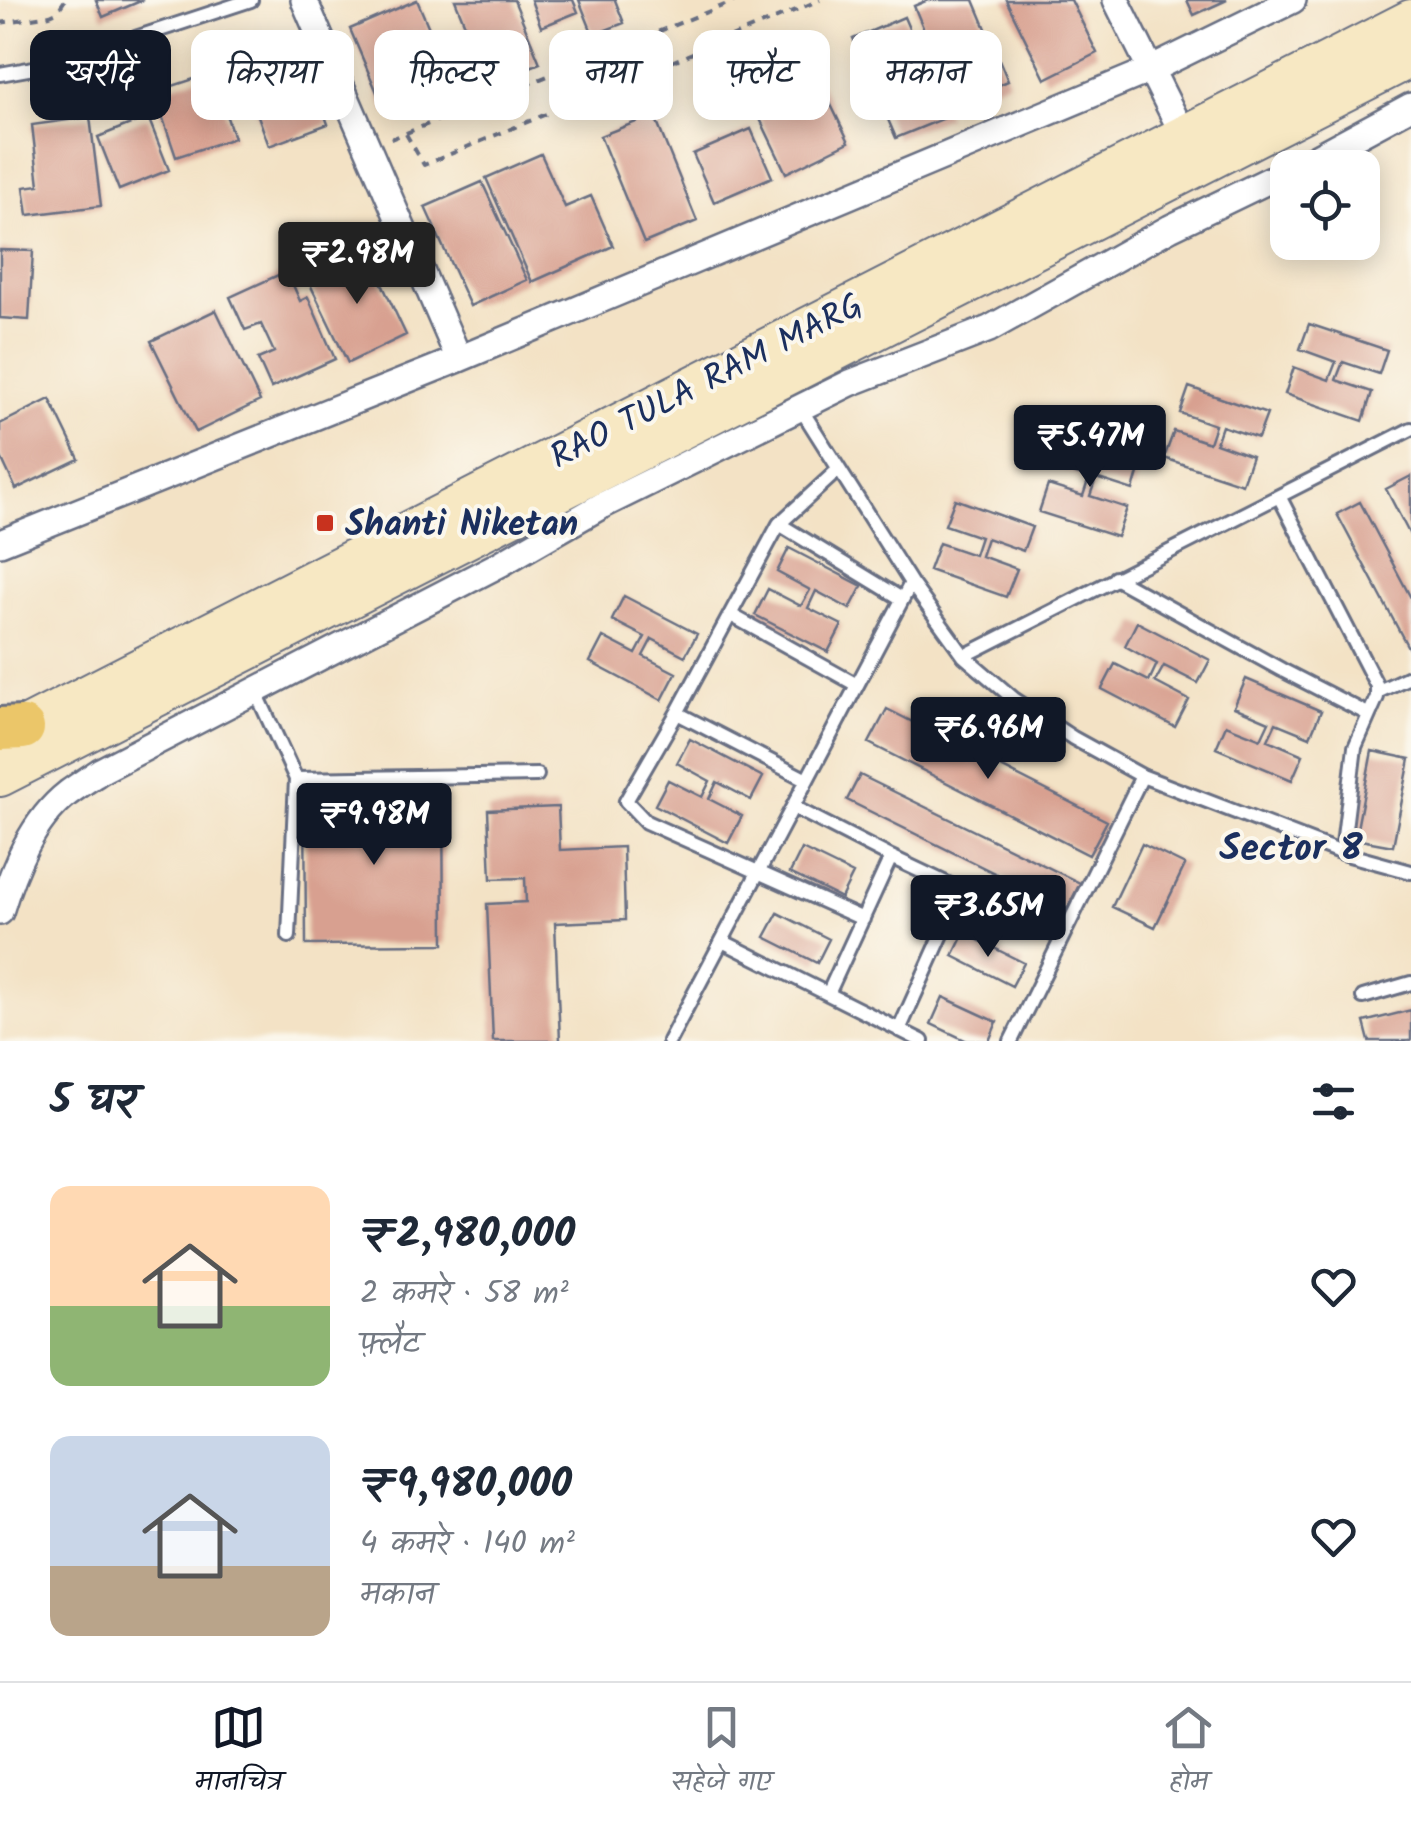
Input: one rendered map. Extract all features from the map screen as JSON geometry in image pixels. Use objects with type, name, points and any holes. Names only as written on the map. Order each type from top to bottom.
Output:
[{"type":"main road","name":"RAO TULA RAM MARG","points":[[8,732],[1411,19]]},
{"type":"main road","name":"RAO TULA RAM MARG","points":[[0,777],[842,368],[1411,58]]},
{"type":"street","points":[[304,0],[459,358]]},
{"type":"street","points":[[1116,0],[1184,136]]},
{"type":"street","points":[[0,542],[459,358],[1150,70],[1293,0]]},
{"type":"street","points":[[1329,150],[1411,106]]},
{"type":"street","points":[[0,912],[13,874],[47,814],[102,770],[500,564],[601,506],[802,408],[842,368],[989,329],[1170,228],[1270,181]]},
{"type":"lane","points":[[0,74],[56,64],[251,0]]},
{"type":"lane","points":[[802,408],[911,584],[964,656],[1014,699],[1073,738],[1142,776],[1342,853],[1411,869]]},
{"type":"lane","points":[[964,656],[1411,429]]},
{"type":"lane","points":[[839,469],[779,524],[626,801],[646,822],[863,919]]},
{"type":"lane","points":[[1279,496],[1377,686],[1355,747],[1342,853]]},
{"type":"lane","points":[[779,524],[902,599]]},
{"type":"lane","points":[[1116,578],[1368,714]]},
{"type":"lane","points":[[669,1041],[911,584]]},
{"type":"lane","points":[[731,615],[857,685]]},
{"type":"lane","points":[[1377,692],[1411,676]]},
{"type":"lane","points":[[255,690],[296,779],[289,936]]},
{"type":"lane","points":[[678,713],[807,780]]},
{"type":"lane","points":[[296,779],[538,776]]},
{"type":"lane","points":[[1010,1041],[1142,776]]},
{"type":"lane","points":[[793,807],[1062,938]]},
{"type":"lane","points":[[828,994],[891,857]]},
{"type":"lane","points":[[899,1030],[962,890]]},
{"type":"lane","points":[[722,941],[922,1041]]},
{"type":"lane","points":[[1363,997],[1411,983]]},
{"type":"path","points":[[0,23],[50,15],[58,12],[66,0]]},
{"type":"path","points":[[736,0],[406,134],[424,165],[820,0]]},
{"type":"building","points":[[96,0],[143,0],[103,17]]},
{"type":"building","points":[[417,0],[430,30],[374,30],[374,85],[354,30],[350,29]]},
{"type":"building","points":[[455,0],[514,0],[526,30],[467,30]]},
{"type":"building","points":[[531,0],[573,0],[578,12],[541,27]]},
{"type":"building","points":[[579,0],[615,0],[624,23],[606,30],[591,30]]},
{"type":"building","points":[[928,0],[974,0],[987,30],[924,30],[914,6]]},
{"type":"building","points":[[1006,0],[1071,0],[1097,53],[1045,79]]},
{"type":"building","points":[[1187,0],[1227,0],[1194,15]]},
{"type":"building","points":[[904,17],[910,30],[874,30]]},
{"type":"building","points":[[529,36],[540,63],[529,68]]},
{"type":"building","points":[[191,80],[191,120],[228,120],[234,138],[176,157],[163,120],[171,120],[171,86]]},
{"type":"building","points":[[830,103],[849,142],[786,173],[761,120],[830,120]]},
{"type":"building","points":[[90,120],[101,206],[28,215],[24,187],[39,185],[32,125]]},
{"type":"building","points":[[149,120],[169,170],[119,190],[98,137]]},
{"type":"building","points":[[260,120],[327,120],[328,124],[269,146]]},
{"type":"building","points":[[641,120],[656,120],[697,221],[644,243],[600,136]]},
{"type":"building","points":[[888,120],[940,120],[896,138]]},
{"type":"building","points":[[751,129],[772,177],[714,202],[693,154]]},
{"type":"building","points":[[541,154],[565,207],[591,196],[613,246],[532,282],[486,178]]},
{"type":"building","points":[[482,182],[527,280],[470,306],[425,207]]},
{"type":"building","points":[[0,250],[33,251],[29,320],[0,318]]},
{"type":"building","points":[[367,252],[406,335],[348,363],[308,280]]},
{"type":"building","points":[[287,271],[300,301],[308,297],[335,359],[271,388],[258,359],[274,352],[261,324],[245,330],[230,297]]},
{"type":"building","points":[[216,310],[260,401],[196,432],[151,341]]},
{"type":"building","points":[[1309,324],[1387,350],[1379,374],[1343,362],[1336,380],[1372,392],[1363,421],[1285,394],[1294,367],[1329,380],[1336,362],[1300,349]]},
{"type":"building","points":[[1189,387],[1267,414],[1258,438],[1222,426],[1216,443],[1252,456],[1242,484],[1164,458],[1174,431],[1209,443],[1215,425],[1180,413]]},
{"type":"building","points":[[50,399],[79,459],[16,489],[0,455],[0,424]]},
{"type":"building","points":[[1062,441],[1140,466],[1133,490],[1096,478],[1090,496],[1127,508],[1117,537],[1039,512],[1048,485],[1083,496],[1089,478],[1054,467]]},
{"type":"building","points":[[1411,476],[1411,537],[1386,489]]},
{"type":"building","points":[[955,499],[1032,527],[1023,551],[987,538],[981,556],[1017,569],[1006,597],[929,570],[939,543],[974,555],[980,537],[945,525]]},
{"type":"building","points":[[1360,502],[1411,598],[1411,653],[1337,514]]},
{"type":"building","points":[[789,548],[862,586],[850,609],[816,591],[808,608],[842,625],[828,652],[755,615],[768,589],[801,606],[810,590],[777,572]]},
{"type":"building","points":[[624,596],[697,634],[685,656],[652,639],[643,656],[676,673],[662,700],[590,662],[603,637],[636,654],[645,637],[612,620]]},
{"type":"building","points":[[1137,622],[1210,660],[1198,683],[1164,666],[1155,682],[1189,700],[1175,727],[1102,689],[1115,664],[1149,681],[1157,664],[1125,646]]},
{"type":"building","points":[[1246,679],[1321,711],[1310,737],[1276,723],[1268,740],[1303,755],[1292,780],[1216,748],[1226,725],[1261,739],[1269,722],[1234,707]]},
{"type":"building","points":[[887,709],[1107,821],[1089,855],[869,743]]},
{"type":"building","points":[[690,739],[763,777],[751,800],[717,782],[709,799],[742,816],[728,843],[655,805],[668,780],[702,797],[710,781],[677,763]]},
{"type":"building","points":[[1372,751],[1410,759],[1393,846],[1355,839]]},
{"type":"building","points":[[860,775],[1080,883],[1067,909],[847,800]]},
{"type":"building","points":[[305,792],[443,792],[444,944],[306,945]]},
{"type":"building","points":[[558,807],[560,850],[623,847],[625,920],[555,923],[560,1041],[493,1041],[487,904],[526,902],[525,878],[491,879],[488,810]]},
{"type":"building","points":[[1142,844],[1185,865],[1155,927],[1112,907]]},
{"type":"building","points":[[802,849],[853,874],[841,898],[790,873]]},
{"type":"building","points":[[778,913],[829,939],[817,963],[765,937]]},
{"type":"building","points":[[964,933],[1024,963],[1012,986],[953,956]]},
{"type":"building","points":[[943,997],[997,1022],[989,1041],[967,1041],[931,1024]]},
{"type":"building","points":[[1411,1010],[1411,1041],[1369,1041],[1364,1022]]},
{"type":"place","name":"Shanti Niketan","points":[[325,523]]},
{"type":"district","name":"Sector 8","points":[[1291,847]]}]
